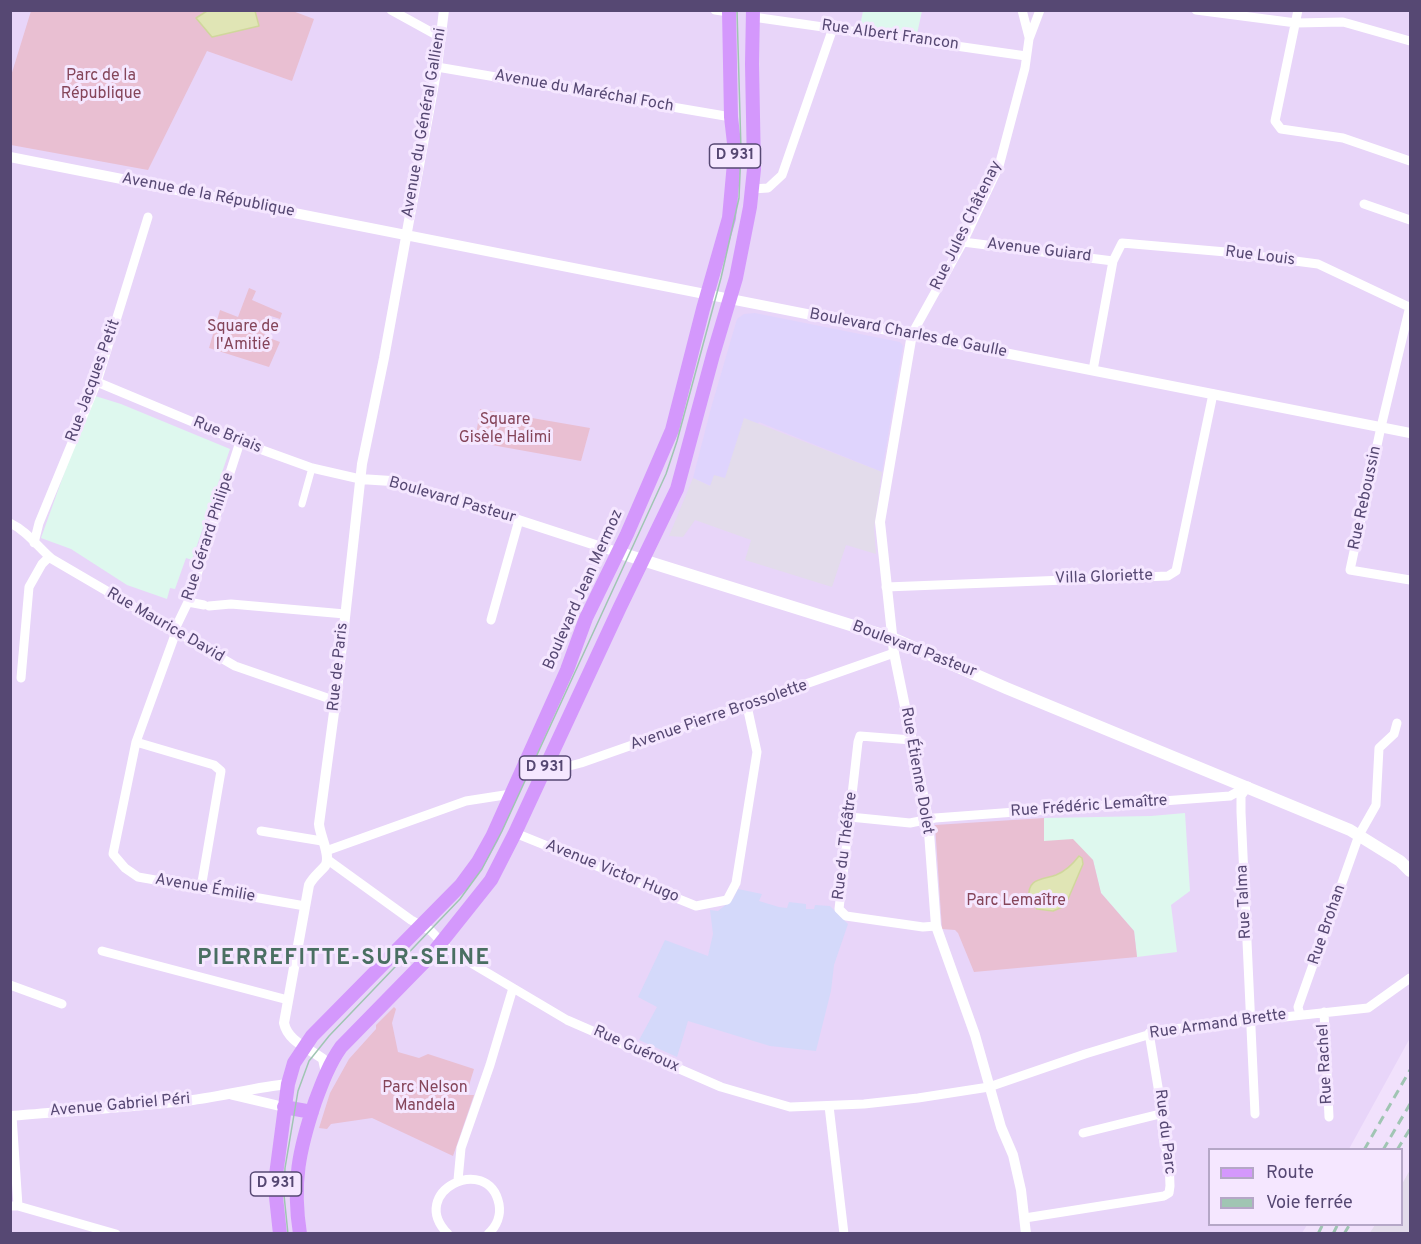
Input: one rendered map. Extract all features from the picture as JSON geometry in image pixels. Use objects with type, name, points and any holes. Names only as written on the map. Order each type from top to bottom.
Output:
[{"type":"main road","name":"Boulevard Jean Mermoz","points":[[284,1107],[294,1063],[303,1047],[461,885],[478,862],[492,837],[567,670],[586,618],[627,534],[672,430],[729,218],[735,152],[725,11]]},
{"type":"main road","name":"D 931","points":[[300,1233],[296,1192],[297,1166],[303,1138],[326,1073],[341,1047],[442,943],[490,880],[515,833],[677,489],[712,355],[731,299],[752,189],[753,14]]},
{"type":"main road","name":"Boulevard Pasteur","points":[[617,552],[892,638],[1196,767],[1248,786],[1359,835],[1400,861],[1410,872]]},
{"type":"main road","name":"D 931","points":[[280,1233],[276,1175],[284,1107]]},
{"type":"main road","points":[[284,1107],[312,1112]]},
{"type":"street","points":[[391,10],[440,37]]},
{"type":"street","name":"Avenue du Général Gallieni","points":[[405,235],[437,67],[444,10]]},
{"type":"street","points":[[1023,10],[1029,39]]},
{"type":"street","name":"Rue Jules Châtenay","points":[[912,334],[963,242],[999,166],[1029,39],[1040,10]]},
{"type":"street","points":[[1197,10],[1296,23],[1342,22],[1410,41]]},
{"type":"street","points":[[1298,10],[1275,121],[1281,129],[1343,138],[1410,161]]},
{"type":"street","name":"Rue Albert Francon","points":[[753,14],[1026,56]]},
{"type":"street","points":[[752,189],[768,188],[782,175],[833,28]]},
{"type":"street","name":"Avenue du Maréchal Foch","points":[[437,67],[731,117]]},
{"type":"street","name":"Avenue de la République","points":[[10,157],[405,235]]},
{"type":"street","points":[[1364,204],[1410,220]]},
{"type":"street","name":"Rue Jacques Petit","points":[[34,543],[39,523],[97,382],[148,217]]},
{"type":"street","name":"Boulevard Charles de Gaulle","points":[[405,235],[1410,432]]},
{"type":"street","name":"Rue de Paris","points":[[326,851],[319,824],[336,701],[360,479],[384,360],[405,235]]},
{"type":"street","name":"Avenue Guiard","points":[[963,242],[1113,261],[1093,370]]},
{"type":"street","name":"Rue Louis","points":[[1113,261],[1122,243],[1226,252],[1318,264],[1410,306]]},
{"type":"street","name":"Rue Reboussin","points":[[1410,306],[1350,570],[1410,580]]},
{"type":"street","name":"Rue Étienne Dolet","points":[[912,334],[880,522],[894,654],[928,819],[936,926],[975,1035],[1001,1127],[1017,1170],[1026,1233]]},
{"type":"street","name":"Rue Briais","points":[[97,382],[240,442],[312,468],[360,479]]},
{"type":"street","name":"Villa Gloriette","points":[[886,587],[1168,576],[1176,571],[1213,394]]},
{"type":"street","name":"Rue Gérard Philipe","points":[[113,854],[136,742],[188,602],[240,442]]},
{"type":"street","points":[[302,504],[312,468]]},
{"type":"street","name":"Boulevard Pasteur","points":[[360,479],[391,481],[617,552]]},
{"type":"street","points":[[491,620],[519,520]]},
{"type":"street","name":"Rue Maurice David","points":[[10,523],[27,533],[34,543],[49,556],[235,666],[336,701]]},
{"type":"street","points":[[21,678],[29,587],[49,556]]},
{"type":"street","points":[[188,602],[207,606],[240,605],[345,614]]},
{"type":"street","name":"Avenue Pierre Brossolette","points":[[542,773],[581,763],[894,654]]},
{"type":"street","name":"Avenue Victor Hugo","points":[[515,833],[696,906],[727,900],[736,884],[757,752],[747,706]]},
{"type":"street","name":"Rue Brohan","points":[[1299,1015],[1298,1007],[1359,835],[1376,805],[1379,748],[1394,734],[1396,723]]},
{"type":"street","name":"Rue du Théâtre","points":[[912,741],[860,736],[839,909],[846,916],[923,927],[936,926]]},
{"type":"street","points":[[136,742],[214,765],[221,771],[201,888]]},
{"type":"street","name":"Rue Frédéric Lemaître","points":[[850,817],[910,823],[928,819],[1230,796],[1248,786]]},
{"type":"street","name":"Rue Talma","points":[[1248,786],[1241,796],[1240,812],[1255,1114]]},
{"type":"street","points":[[261,831],[326,851],[466,801],[511,794]]},
{"type":"street","points":[[326,851],[309,885],[284,1023],[286,1032],[303,1047],[323,1059],[326,1073]]},
{"type":"street","name":"Rue Guéroux","points":[[326,851],[420,925],[431,931],[449,950],[567,1020],[721,1087],[790,1107],[830,1106],[918,1098],[989,1087]]},
{"type":"street","name":"Avenue Émilie","points":[[113,854],[125,868],[138,877],[305,906]]},
{"type":"street","points":[[102,951],[288,1000]]},
{"type":"street","name":"Rue Armand Brette","points":[[989,1087],[1149,1033],[1368,1008],[1410,978]]},
{"type":"street","points":[[10,985],[62,1004]]},
{"type":"street","points":[[458,1180],[460,1152],[513,988]]},
{"type":"street","name":"Rue Rachel","points":[[1324,1012],[1329,1117]]},
{"type":"street","name":"Rue du Parc","points":[[1025,1218],[1164,1196],[1169,1193],[1169,1159],[1164,1142],[1160,1099],[1149,1033]]},
{"type":"street","name":"Avenue Gabriel Péri","points":[[11,1116],[194,1100],[252,1088],[288,1084]]},
{"type":"street","name":"Avenue Gabriel Péri","points":[[230,1094],[284,1107]]},
{"type":"street","points":[[830,1106],[844,1233]]},
{"type":"street","points":[[1083,1133],[1160,1114]]},
{"type":"street","points":[[11,1116],[14,1206],[116,1233]]},
{"type":"street","points":[[448,1233],[440,1224],[437,1214],[437,1203],[441,1193],[448,1185],[458,1180],[474,1179],[482,1182],[495,1194],[499,1203],[497,1223],[488,1233]]},
{"type":"shaded area","points":[[10,11],[1410,11],[1410,1038],[1350,1148],[1208,1148],[1208,1226],[1306,1226],[1302,1233],[11,1233]]},
{"type":"shaded area","points":[[207,11],[255,11],[259,26],[212,37],[196,18]]},
{"type":"shaded area","points":[[863,11],[922,11],[917,34],[860,26]]},
{"type":"shaded area","points":[[755,313],[900,342],[903,346],[882,472],[759,422],[725,478],[711,486],[693,478],[737,319],[744,314]]},
{"type":"shaded area","points":[[92,395],[121,404],[230,449],[192,560],[186,558],[175,589],[170,588],[167,599],[127,585],[71,549],[41,538]]},
{"type":"shaded area","points":[[744,418],[882,472],[874,528],[876,554],[846,545],[832,587],[745,560],[751,540],[695,520],[683,537],[669,536],[693,478],[710,486],[714,475],[725,478]]},
{"type":"shaded area","points":[[1185,813],[1190,891],[1171,905],[1177,952],[1137,957],[1134,931],[1101,893],[1093,860],[1048,841],[1044,842],[1044,818]]},
{"type":"shaded area","points":[[1079,856],[1083,864],[1065,906],[1053,911],[1037,909],[1029,898],[1030,887],[1033,883],[1063,871]]},
{"type":"shaded area","points":[[738,889],[762,894],[759,901],[779,907],[787,908],[789,902],[806,904],[806,909],[814,909],[815,905],[830,906],[848,924],[834,965],[831,991],[816,1051],[770,1046],[688,1021],[677,1057],[639,1040],[657,1007],[638,997],[665,940],[708,956],[713,934],[710,910],[718,911],[733,899]]},
{"type":"shaded area","points":[[1410,1170],[1410,1233],[1369,1234],[1374,1226],[1403,1226],[1403,1182]]},
{"type":"green space","name":"Parc de la République","points":[[290,10],[314,19],[292,81],[207,51],[148,170],[11,145],[10,79],[31,11]]},
{"type":"green space","name":"Square de l'Amitié","points":[[249,288],[256,291],[252,300],[282,313],[280,319],[271,316],[264,336],[280,342],[269,367],[209,348],[220,310],[238,317]]},
{"type":"green space","name":"Square Gisèle Halimi","points":[[480,409],[590,428],[581,461],[475,442]]},
{"type":"green space","name":"Parc Lemaître","points":[[1044,818],[1044,841],[1073,839],[1093,860],[1101,893],[1134,931],[1137,957],[974,972],[958,933],[955,930],[942,929],[935,825]]},
{"type":"green space","name":"Parc Nelson Mandela","points":[[394,1007],[396,1009],[392,1023],[398,1052],[419,1058],[428,1054],[474,1069],[466,1095],[474,1095],[453,1156],[372,1118],[331,1124],[327,1129],[319,1128],[330,1093],[349,1059],[376,1029],[376,1025]]},
{"type":"tram line","points":[[288,1234],[284,1195],[285,1168],[298,1091],[309,1061],[329,1036],[460,899],[482,869],[502,831],[666,474],[721,278],[739,198],[741,150],[737,10]]},
{"type":"railway","points":[[1365,1148],[1410,1070]]},
{"type":"railway","points":[[1384,1148],[1410,1104]]},
{"type":"railway","points":[[1398,1148],[1410,1129]]},
{"type":"railway","points":[[1318,1234],[1322,1226]]},
{"type":"railway","points":[[1333,1234],[1337,1226]]},
{"type":"railway","points":[[1344,1234],[1349,1226]]},
{"type":"district","name":"PIERREFITTE-SUR-SEINE","points":[[344,960]]}]
